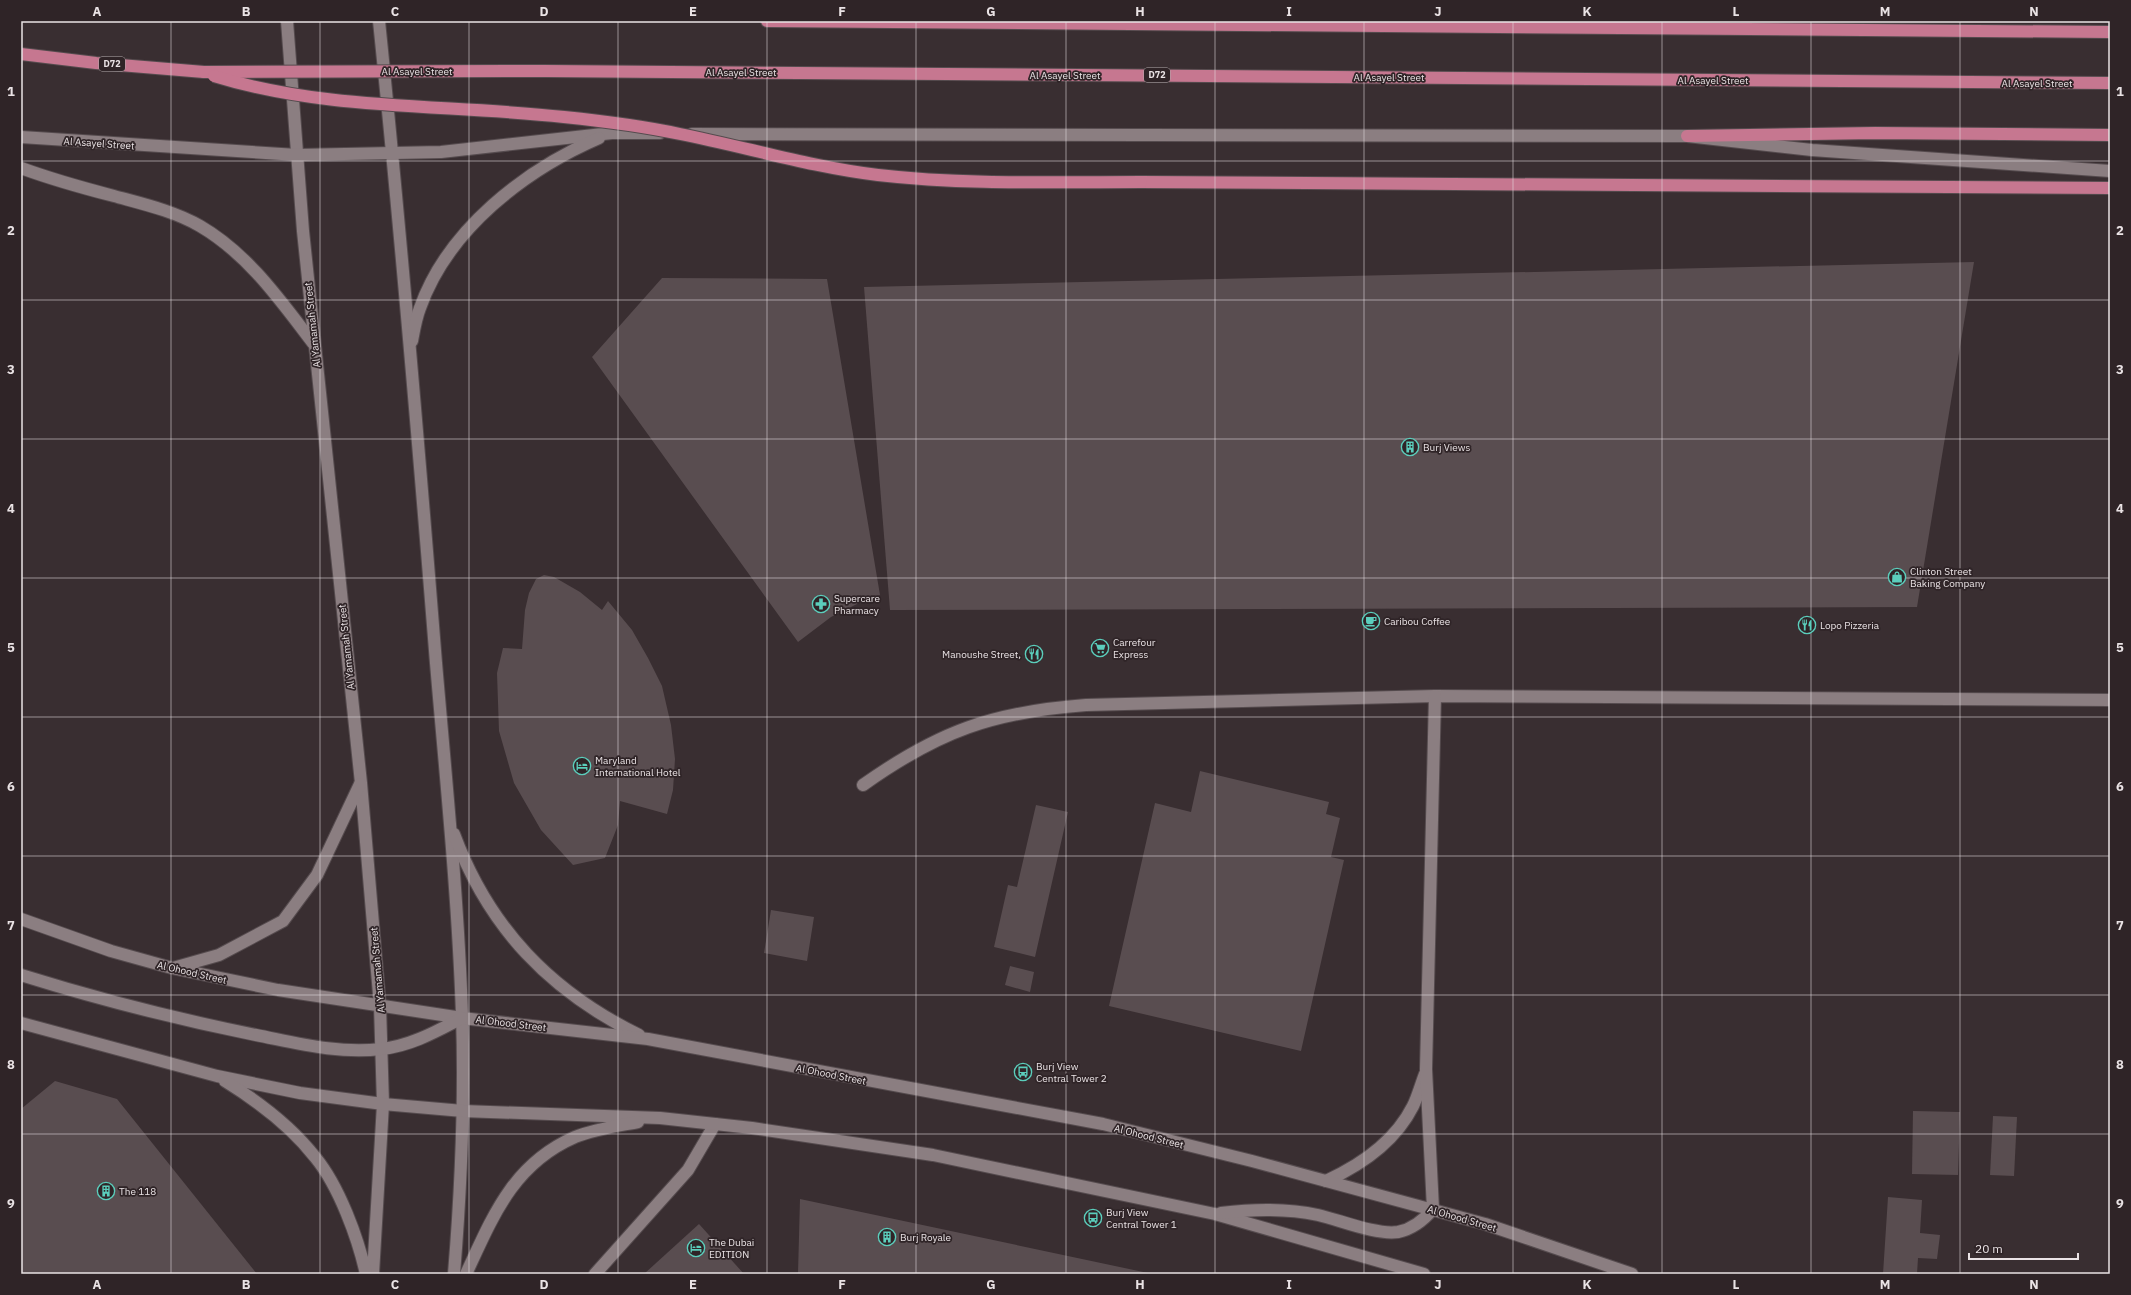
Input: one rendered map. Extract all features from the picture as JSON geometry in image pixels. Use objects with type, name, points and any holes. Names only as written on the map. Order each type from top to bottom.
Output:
[{"type":"main road","points":[[767,21],[2110,32]]},
{"type":"main road","name":"Al Asayel Street","points":[[21,54],[96,63],[204,72],[554,71],[2110,83]]},
{"type":"main road","points":[[204,72],[246,85],[334,100],[562,116],[681,134],[785,159],[878,175],[971,181],[2110,188]]},
{"type":"main road","points":[[1688,136],[1875,133],[2110,135]]},
{"type":"street","name":"Al Yamamah Street","points":[[287,21],[314,344],[361,783],[383,1049],[383,1104],[373,1274]]},
{"type":"street","points":[[379,21],[400,226],[409,352],[449,820],[462,1018],[463,1111],[460,1206],[454,1274]]},
{"type":"street","name":"Al Asayel Street","points":[[21,137],[297,155],[441,152],[612,133],[1688,136],[1812,150],[2110,171]]},
{"type":"street","points":[[409,352],[420,308],[439,269],[466,232],[490,207],[518,184],[547,164],[578,147],[612,133]]},
{"type":"street","points":[[21,168],[84,188],[169,212],[199,226],[227,244],[266,282],[314,344]]},
{"type":"street","points":[[863,785],[896,762],[931,742],[968,726],[1006,715],[1046,708],[1086,705],[1435,696],[2110,700]]},
{"type":"street","points":[[1216,1214],[1266,1210],[1291,1211],[1316,1214],[1384,1232],[1398,1232],[1411,1228],[1423,1220],[1432,1209],[1426,1069],[1435,696]]},
{"type":"street","points":[[172,968],[219,955],[249,941],[283,921],[317,875],[361,783]]},
{"type":"street","points":[[449,820],[462,856],[480,892],[501,924],[526,954],[553,980],[582,1003],[614,1023],[648,1039]]},
{"type":"street","name":"Al Ohood Street","points":[[21,919],[111,951],[172,968],[278,990],[462,1018],[648,1039],[1103,1124],[1326,1181],[1485,1224],[1632,1274]]},
{"type":"street","points":[[21,975],[124,1005],[180,1019],[332,1050],[383,1049],[424,1038],[462,1018]]},
{"type":"street","points":[[22,1024],[217,1076],[300,1093],[383,1104],[463,1111],[660,1118],[715,1124],[932,1155],[1023,1172],[1216,1214],[1424,1274]]},
{"type":"street","points":[[1326,1181],[1349,1171],[1369,1157],[1394,1134],[1413,1106],[1426,1069]]},
{"type":"street","points":[[217,1076],[252,1098],[284,1124],[316,1158],[340,1199],[360,1249],[366,1274]]},
{"type":"street","points":[[466,1274],[499,1204],[512,1185],[528,1167],[551,1150],[576,1136],[660,1118]]},
{"type":"street","points":[[595,1274],[688,1170],[715,1124]]},
{"type":"building","name":"Burj Views","points":[[1974,262],[1917,607],[890,610],[864,287]]},
{"type":"building","points":[[662,278],[827,279],[880,595],[859,603],[831,617],[798,642],[592,357]]},
{"type":"building","points":[[544,575],[554,577],[580,592],[602,610],[608,601],[632,630],[662,686],[671,725],[675,759],[673,790],[667,814],[620,801],[618,825],[605,858],[573,865],[541,830],[514,783],[499,731],[497,673],[503,648],[522,649],[525,610],[529,593],[536,579]]},
{"type":"building","points":[[1200,771],[1329,802],[1326,814],[1340,818],[1331,857],[1344,860],[1301,1051],[1109,1006],[1155,803],[1191,812]]},
{"type":"building","points":[[1036,805],[1068,812],[1035,957],[994,947],[1008,885],[1017,887]]},
{"type":"building","points":[[771,910],[814,917],[807,961],[764,953]]},
{"type":"building","points":[[1010,966],[1034,972],[1030,992],[1005,985]]},
{"type":"building","name":"The 118","points":[[55,1081],[117,1099],[257,1274],[21,1274],[21,1109]]},
{"type":"building","points":[[1913,1111],[1960,1112],[1958,1175],[1912,1174]]},
{"type":"building","points":[[1993,1116],[2017,1117],[2014,1176],[1990,1175]]},
{"type":"building","points":[[1888,1197],[1922,1200],[1920,1233],[1940,1235],[1937,1259],[1918,1258],[1917,1274],[1883,1274]]},
{"type":"building","name":"Burj Royale","points":[[800,1199],[1148,1273],[1148,1274],[798,1274]]},
{"type":"building","name":"The Dubai EDITION","points":[[699,1224],[744,1274],[644,1274]]},
{"type":"place","name":"Burj Views","points":[[1410,447]]},
{"type":"place","name":"Clinton Street Baking Company","points":[[1897,577]]},
{"type":"place","name":"Supercare Pharmacy","points":[[821,604]]},
{"type":"place","name":"Caribou Coffee","points":[[1371,621]]},
{"type":"place","name":"Lopo Pizzeria","points":[[1807,625]]},
{"type":"place","name":"Carrefour Express","points":[[1100,648]]},
{"type":"place","name":"Manoushe Street,","points":[[1034,654]]},
{"type":"place","name":"Maryland International Hotel","points":[[582,766]]},
{"type":"place","name":"Burj View Central Tower 2","points":[[1023,1072]]},
{"type":"place","name":"The 118","points":[[106,1191]]},
{"type":"place","name":"Burj View Central Tower 1","points":[[1093,1218]]},
{"type":"place","name":"Burj Royale","points":[[887,1237]]},
{"type":"place","name":"The Dubai EDITION","points":[[696,1248]]}]
